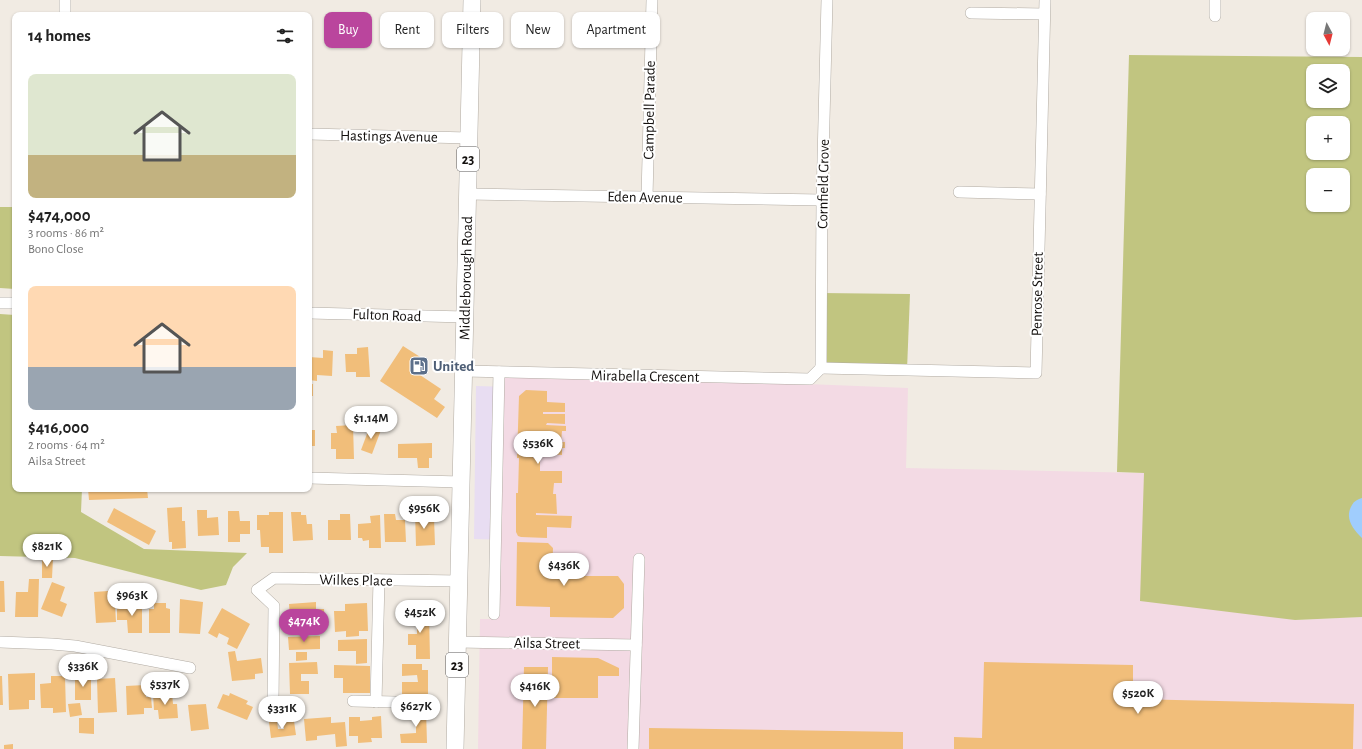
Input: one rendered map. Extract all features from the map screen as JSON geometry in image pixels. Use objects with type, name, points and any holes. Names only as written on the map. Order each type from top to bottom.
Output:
[{"type":"main road","name":"Middleborough Road","points":[[455,749],[472,0]]},
{"type":"street","points":[[65,0],[65,12]]},
{"type":"street","name":"Campbell Parade","points":[[647,197],[652,0]]},
{"type":"street","name":"Cornfield Grove","points":[[821,368],[822,200],[828,0]]},
{"type":"street","name":"Penrose Street","points":[[821,368],[1036,373],[1045,0]]},
{"type":"street","points":[[1215,0],[1215,16]]},
{"type":"street","points":[[971,13],[1044,14]]},
{"type":"street","name":"Hastings Avenue","points":[[312,134],[469,138]]},
{"type":"street","points":[[959,192],[1040,194]]},
{"type":"street","name":"Eden Avenue","points":[[468,194],[822,200]]},
{"type":"street","points":[[0,303],[12,303]]},
{"type":"street","name":"Fulton Road","points":[[312,313],[465,317]]},
{"type":"street","name":"Mirabella Crescent","points":[[464,371],[810,379],[821,368]]},
{"type":"street","points":[[494,614],[499,372]]},
{"type":"street","points":[[312,478],[461,482]]},
{"type":"street","points":[[633,749],[639,559]]},
{"type":"street","name":"Wilkes Place","points":[[288,702],[273,702],[274,606],[257,590],[274,578],[459,581]]},
{"type":"street","points":[[376,702],[379,580]]},
{"type":"street","points":[[0,642],[75,646],[190,668]]},
{"type":"street","name":"Ailsa Street","points":[[458,642],[636,645]]},
{"type":"street","points":[[353,702],[395,702]]},
{"type":"shaded area","points":[[499,372],[908,388],[906,468],[1144,473],[1295,620],[1362,617],[1362,749],[478,749],[480,619],[494,619]]},
{"type":"shaded area","points":[[476,386],[583,389],[577,542],[474,539]]},
{"type":"green space","points":[[1129,55],[1362,57],[1362,617],[1295,620],[1140,601],[1144,473],[1117,472]]},
{"type":"green space","points":[[0,207],[12,207],[12,289],[0,288]]},
{"type":"green space","points":[[821,293],[910,294],[907,370],[821,368]]},
{"type":"green space","points":[[0,314],[12,315],[12,492],[82,492],[81,512],[144,549],[247,553],[233,567],[226,585],[201,590],[75,558],[0,556]]},
{"type":"water","points":[[1362,498],[1362,538],[1353,527],[1349,519],[1349,514],[1356,500]]},
{"type":"building","points":[[403,346],[425,360],[417,373],[441,389],[434,399],[445,407],[437,418],[380,381]]},
{"type":"building","points":[[368,347],[370,377],[356,377],[356,372],[346,372],[345,354],[357,354],[357,348]]},
{"type":"building","points":[[323,350],[333,351],[332,376],[317,375],[317,381],[312,380],[312,357],[323,358]]},
{"type":"building","points":[[312,384],[313,384],[312,396]]},
{"type":"building","points":[[526,390],[547,391],[547,402],[565,403],[565,412],[543,412],[543,414],[565,414],[565,424],[547,423],[546,425],[566,426],[566,431],[562,431],[561,442],[565,442],[565,448],[562,448],[562,455],[550,454],[550,457],[533,457],[540,459],[540,471],[562,471],[562,483],[554,483],[553,494],[556,494],[557,514],[536,513],[536,515],[572,516],[571,528],[547,527],[547,538],[521,537],[518,536],[516,532],[516,493],[518,493],[519,458],[517,458],[519,396]]},
{"type":"building","points":[[353,425],[354,459],[336,459],[336,449],[331,449],[331,433],[337,433],[336,426]]},
{"type":"building","points":[[370,426],[381,430],[372,454],[361,450]]},
{"type":"building","points":[[312,430],[315,430],[315,446],[312,446]]},
{"type":"building","points":[[432,443],[432,458],[429,458],[429,468],[418,468],[417,458],[398,458],[398,444]]},
{"type":"building","points":[[88,492],[147,492],[148,498],[89,500]]},
{"type":"building","points":[[182,507],[182,521],[185,521],[186,548],[172,549],[172,542],[169,542],[167,508]]},
{"type":"building","points":[[114,508],[156,531],[149,545],[107,522]]},
{"type":"building","points":[[197,510],[207,510],[207,518],[218,517],[219,535],[198,536]]},
{"type":"building","points":[[228,511],[239,511],[240,521],[250,521],[250,534],[240,534],[240,542],[228,542]]},
{"type":"building","points":[[415,511],[421,511],[421,515],[427,515],[427,518],[434,518],[435,545],[416,546]]},
{"type":"building","points":[[269,512],[283,512],[283,553],[269,553],[269,547],[261,547],[260,530],[257,530],[257,515],[269,515]]},
{"type":"building","points":[[291,512],[301,512],[301,515],[306,515],[307,524],[312,524],[313,540],[293,541]]},
{"type":"building","points":[[340,514],[350,514],[351,540],[328,540],[328,520],[340,520]]},
{"type":"building","points":[[384,514],[395,514],[396,520],[405,520],[406,542],[385,542]]},
{"type":"building","points":[[380,515],[381,548],[369,548],[369,540],[363,541],[362,538],[358,538],[358,524],[371,523],[370,516]]},
{"type":"building","points":[[517,542],[548,543],[553,548],[552,576],[618,576],[624,584],[624,608],[613,618],[550,617],[550,607],[516,606]]},
{"type":"building","points":[[42,558],[53,558],[52,578],[42,578]]},
{"type":"building","points":[[29,579],[39,579],[38,617],[15,617],[16,592],[28,592]]},
{"type":"building","points":[[0,581],[4,581],[5,612],[0,612]]},
{"type":"building","points":[[52,582],[65,587],[60,601],[67,604],[62,617],[41,609]]},
{"type":"building","points":[[108,591],[109,600],[112,600],[113,605],[115,605],[116,622],[96,623],[94,592]]},
{"type":"building","points":[[180,599],[203,602],[200,634],[179,633]]},
{"type":"building","points":[[316,602],[316,609],[324,609],[325,629],[311,629],[312,634],[300,635],[299,629],[291,629],[289,604]]},
{"type":"building","points":[[126,603],[142,603],[142,633],[128,633],[127,620],[117,620],[117,608],[126,607]]},
{"type":"building","points":[[154,603],[166,603],[166,608],[170,609],[170,633],[149,633],[149,609],[154,609]]},
{"type":"building","points":[[367,603],[368,631],[359,631],[359,636],[346,637],[346,631],[335,632],[334,611],[345,611],[345,604]]},
{"type":"building","points":[[222,608],[250,624],[237,649],[227,644],[229,638],[219,633],[217,638],[208,633]]},
{"type":"building","points":[[408,612],[429,612],[430,659],[416,659],[416,645],[408,645],[408,634],[417,634],[417,625],[408,625]]},
{"type":"building","points":[[320,636],[320,649],[289,650],[288,637]]},
{"type":"building","points":[[367,639],[367,663],[356,664],[356,651],[338,651],[338,640]]},
{"type":"building","points":[[235,651],[237,661],[261,658],[263,673],[255,674],[255,679],[232,681],[228,652]]},
{"type":"building","points":[[296,652],[307,652],[307,660],[296,661]]},
{"type":"building","points":[[552,657],[598,658],[619,668],[619,676],[598,676],[598,698],[552,698]]},
{"type":"building","points":[[317,662],[318,674],[301,674],[301,681],[309,681],[309,694],[290,694],[289,663]]},
{"type":"building","points":[[984,662],[1133,665],[1133,699],[1354,704],[1353,749],[954,749],[954,737],[982,738]]},
{"type":"building","points":[[402,664],[422,664],[422,670],[428,670],[428,707],[416,707],[416,694],[402,694],[402,682],[418,682],[417,675],[402,676]]},
{"type":"building","points":[[334,665],[370,666],[370,693],[343,693],[343,678],[334,678]]},
{"type":"building","points":[[524,667],[548,667],[546,749],[522,749]]},
{"type":"building","points":[[35,673],[35,700],[29,700],[29,709],[9,710],[8,674]]},
{"type":"building","points":[[0,676],[2,676],[3,705],[0,705]]},
{"type":"building","points":[[51,676],[65,676],[66,712],[53,713],[53,708],[41,708],[40,684],[51,683]]},
{"type":"building","points":[[75,676],[91,676],[91,700],[75,700]]},
{"type":"building","points":[[115,678],[117,712],[98,713],[97,679]]},
{"type":"building","points":[[145,685],[146,697],[151,697],[152,708],[144,708],[144,714],[127,715],[126,686]]},
{"type":"building","points":[[172,693],[173,704],[177,704],[178,718],[159,719],[158,710],[154,710],[153,694]]},
{"type":"building","points":[[230,693],[248,701],[246,704],[253,707],[247,720],[217,708],[223,694],[229,696]]},
{"type":"building","points":[[80,703],[82,715],[70,717],[68,704]]},
{"type":"building","points":[[206,704],[209,729],[191,731],[188,705]]},
{"type":"building","points":[[403,710],[426,710],[427,743],[401,743],[400,734],[416,733],[416,717],[403,717]]},
{"type":"building","points":[[381,716],[382,738],[371,738],[372,742],[358,743],[358,736],[349,736],[349,717],[360,717],[360,721],[372,720],[372,717]]},
{"type":"building","points":[[331,717],[331,723],[345,722],[347,746],[336,747],[335,734],[317,736],[317,740],[306,741],[304,719]]},
{"type":"building","points":[[79,718],[94,718],[94,734],[79,733]]},
{"type":"building","points":[[277,721],[278,729],[284,729],[284,722],[294,721],[296,735],[271,738],[269,722]]},
{"type":"building","points":[[649,728],[903,732],[903,749],[649,749]]},
{"type":"building","points":[[13,744],[13,749],[4,749],[4,745]]},
{"type":"place","name":"United","points":[[419,366]]}]
